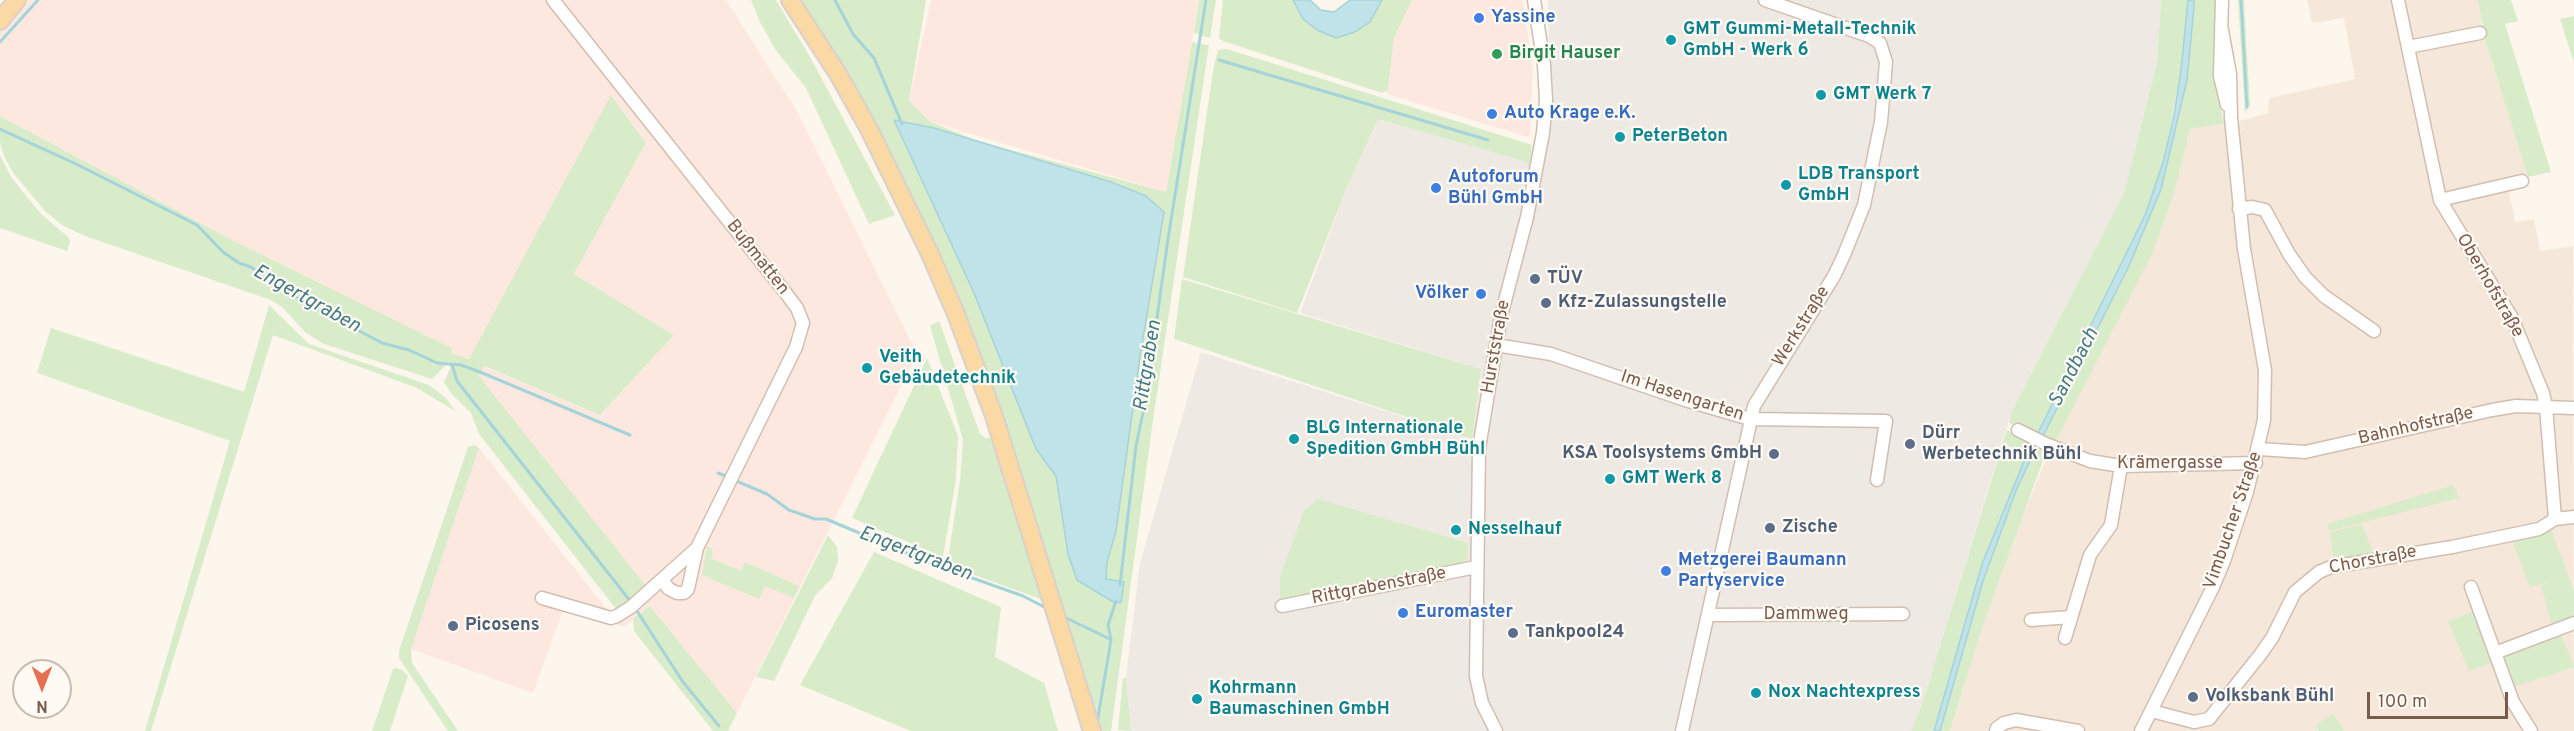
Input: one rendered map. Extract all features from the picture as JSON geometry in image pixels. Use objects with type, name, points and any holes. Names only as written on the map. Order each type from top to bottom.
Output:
[{"type":"main road","points":[[0,21],[17,0]]},
{"type":"main road","points":[[790,0],[838,74],[869,129],[930,254],[956,314],[993,416],[1091,727]]},
{"type":"street","name":"Bußmatten","points":[[553,0],[800,314],[802,323],[800,340],[697,548],[688,589],[684,593],[677,593],[669,589],[662,579]]},
{"type":"street","name":"Hurststraße","points":[[1496,731],[1482,703],[1476,676],[1479,448],[1501,316],[1529,206],[1544,134],[1546,99],[1544,65],[1539,17],[1534,0]]},
{"type":"street","name":"Werkstraße","points":[[1682,731],[1754,406],[1834,276],[1864,205],[1878,140],[1886,62],[1880,43],[1869,36],[1765,0]]},
{"type":"street","name":"Vimbucher Straße","points":[[2141,731],[2213,587],[2242,509],[2256,463],[2264,420],[2265,370],[2239,209],[2231,118],[2230,74],[2221,25],[2222,0]]},
{"type":"street","name":"Oberhofstraße","points":[[2398,0],[2440,200],[2512,318],[2543,393],[2546,407]]},
{"type":"street","points":[[2408,47],[2480,33]]},
{"type":"street","points":[[2440,200],[2522,181]]},
{"type":"street","points":[[2239,209],[2253,207],[2265,210],[2289,254],[2305,277],[2324,296],[2374,331]]},
{"type":"street","name":"Im Hasengarten","points":[[1496,345],[1551,354],[1685,400],[1750,419],[1886,422],[1877,480]]},
{"type":"street","name":"Bahnhofstraße","points":[[2259,448],[2305,452],[2516,406],[2574,408]]},
{"type":"street","points":[[2546,407],[2555,519]]},
{"type":"street","name":"Krämergasse","points":[[2018,430],[2090,461],[2121,466],[2256,463]]},
{"type":"street","points":[[2065,638],[2090,555],[2111,525],[2121,466]]},
{"type":"street","name":"Chorstraße","points":[[2151,711],[2194,722],[2209,719],[2245,676],[2272,638],[2295,592],[2319,572],[2331,567],[2452,547],[2539,529],[2555,519],[2574,517]]},
{"type":"street","name":"Bußmatten","points":[[542,598],[611,618],[631,607],[697,548]]},
{"type":"street","name":"Rittgrabenstraße","points":[[1282,606],[1476,567]]},
{"type":"street","points":[[2471,588],[2513,702],[2531,731]]},
{"type":"street","name":"Dammweg","points":[[1708,615],[1904,614]]},
{"type":"street","points":[[2031,620],[2070,617]]},
{"type":"street","points":[[2495,653],[2574,623]]},
{"type":"street","points":[[1996,731],[2004,723],[2016,720],[2078,731]]},
{"type":"shaded area","points":[[28,0],[726,0],[798,113],[917,354],[737,713],[650,606],[624,627],[564,607],[533,693],[411,649],[479,448],[612,616],[644,585],[479,377],[483,366],[600,415],[674,335],[574,274],[646,143],[612,96],[469,359],[451,353],[452,348],[234,241],[0,116],[0,30]]},
{"type":"shaded area","points":[[931,0],[1199,0],[1166,192],[931,122],[909,101]]},
{"type":"shaded area","points":[[1412,0],[1523,0],[1533,69],[1528,137],[1387,94],[1394,38]]},
{"type":"shaded area","points":[[1548,0],[2161,0],[2157,63],[2124,193],[2012,411],[1921,707],[1911,731],[1131,731],[1126,678],[1140,563],[1201,352],[1472,439],[1481,369],[1300,313],[1350,180],[1378,119],[1530,163],[1546,155],[1549,110]]},
{"type":"shaded area","points":[[2307,0],[2478,0],[2486,43],[2528,177],[2508,186],[2515,222],[2534,219],[2540,251],[2573,246],[2574,731],[1950,731],[1982,628],[2043,466],[2152,253],[2173,197],[2190,129],[2237,122],[2268,113],[2269,98],[2355,79],[2344,18],[2312,23]]},
{"type":"green space","points":[[751,0],[776,0],[809,55],[895,215],[869,224],[806,88],[775,49]]},
{"type":"green space","points":[[799,0],[926,0],[909,101],[931,122],[978,141],[1166,192],[1192,42],[1209,45],[1153,420],[1111,731],[1101,731],[964,318],[889,148],[835,54]]},
{"type":"green space","points":[[1199,0],[1216,0],[1210,38],[1194,33]]},
{"type":"green space","points":[[1223,0],[1293,0],[1303,19],[1381,4],[1382,0],[1412,0],[1394,38],[1388,90],[1382,93],[1223,41],[1219,38]]},
{"type":"green space","points":[[2161,0],[2188,0],[2181,70],[2164,159],[2146,213],[2037,435],[2009,423],[2012,411],[2124,193],[2157,63]]},
{"type":"green space","points":[[2194,0],[2217,0],[2214,71],[2224,124],[2190,129],[2173,197],[2152,254],[2055,443],[2042,438],[2129,266],[2161,189],[2187,80]]},
{"type":"green space","points":[[2238,0],[2244,0],[2250,105],[2245,113]]},
{"type":"green space","points":[[2478,0],[2511,0],[2518,21],[2505,24],[2551,172],[2528,177],[2486,43]]},
{"type":"green space","points":[[2574,16],[2574,63],[2560,19]]},
{"type":"green space","points":[[1227,49],[1532,145],[1530,163],[1378,119],[1350,180],[1297,313],[1183,277],[1213,71],[1218,50]]},
{"type":"green space","points":[[611,95],[646,143],[574,274],[674,335],[600,415],[484,366],[479,376],[645,585],[617,610],[479,434],[471,413],[451,393],[444,382],[450,369],[450,361],[432,379],[324,344],[306,333],[282,307],[271,300],[85,236],[62,225],[46,212],[14,174],[4,156],[0,142],[0,116],[234,241],[452,348],[451,353],[469,359]]},
{"type":"green space","points":[[0,155],[11,177],[41,214],[68,237],[70,242],[67,251],[0,228]]},
{"type":"green space","points":[[1182,279],[1481,369],[1472,439],[1174,339]]},
{"type":"green space","points":[[269,305],[309,344],[429,385],[446,398],[455,411],[417,388],[273,335],[151,731],[145,731],[230,441],[37,373],[51,328],[244,392]]},
{"type":"green space","points":[[939,321],[980,434],[985,438],[996,438],[1046,601],[955,568],[949,552],[960,481],[963,440],[930,326]]},
{"type":"green space","points":[[927,358],[958,436],[956,479],[943,557],[852,518]]},
{"type":"green space","points":[[2007,430],[2031,444],[1982,564],[1934,731],[1911,731],[1921,707]]},
{"type":"green space","points":[[474,445],[479,448],[411,649],[412,663],[458,731],[448,731],[399,658],[399,651],[468,447]]},
{"type":"green space","points":[[2037,446],[2047,450],[1982,628],[1950,731],[1940,731],[1983,581],[2017,488]]},
{"type":"green space","points":[[2453,485],[2459,498],[2329,531],[2327,524]]},
{"type":"green space","points":[[1318,499],[1468,543],[1468,555],[1466,560],[1455,566],[1280,598],[1280,577],[1304,511]]},
{"type":"green space","points":[[2362,524],[2373,554],[2334,561],[2330,532]]},
{"type":"green space","points":[[2551,529],[2574,591],[2574,617],[2552,626],[2541,585],[2552,581],[2530,587],[2511,538]]},
{"type":"green space","points":[[828,535],[837,547],[838,561],[832,578],[815,596],[774,681],[756,677]]},
{"type":"green space","points":[[707,546],[713,549],[711,558],[741,571],[745,562],[799,586],[794,598],[765,586],[759,599],[702,575]]},
{"type":"green space","points":[[874,552],[1001,607],[995,657],[1044,683],[1058,731],[911,731],[800,685]]},
{"type":"green space","points":[[650,606],[737,713],[728,731],[713,731],[634,631],[633,619]]},
{"type":"green space","points":[[2475,611],[2492,650],[2487,652],[2491,663],[2469,671],[2448,621]]},
{"type":"green space","points":[[2561,634],[2574,667],[2513,687],[2504,660],[2508,654]]},
{"type":"green space","points":[[396,668],[408,676],[390,731],[372,731],[393,669]]},
{"type":"green space","points":[[1123,678],[1126,678],[1131,731],[1118,730]]},
{"type":"green space","points":[[2333,714],[2344,731],[2319,731],[2316,725]]},
{"type":"water","points":[[1293,0],[1310,0],[1321,10],[1334,12],[1350,0],[1382,0],[1370,22],[1355,32],[1336,38],[1317,30],[1303,19]]},
{"type":"water","name":"Sandbach","points":[[2188,0],[2194,0],[2194,7],[2187,80],[2161,189],[2129,266],[2042,438],[2037,435],[2146,213],[2164,159],[2181,70]]},
{"type":"water","points":[[894,120],[934,128],[1111,182],[1146,196],[1164,212],[1140,356],[1116,531],[1107,562],[1106,579],[1124,582],[1121,602],[1115,603],[1077,580],[1068,554],[1056,476],[1036,449],[974,293]]},
{"type":"water","points":[[2031,444],[2037,446],[2017,488],[1983,581],[1940,731],[1934,731],[1982,564]]},
{"type":"waterway","points":[[0,42],[38,0]]},
{"type":"waterway","points":[[835,0],[853,34],[874,58],[902,124]]},
{"type":"waterway","name":"Rittgraben","points":[[1120,585],[1136,446],[1145,403],[1168,239],[1206,0]]},
{"type":"waterway","points":[[2241,0],[2247,107]]},
{"type":"waterway","points":[[1219,60],[1488,140]]},
{"type":"waterway","name":"Engertgraben","points":[[0,129],[74,163],[197,225],[223,252],[239,263],[251,267],[279,288],[382,343],[409,350],[437,363],[461,365],[480,372],[630,435]]},
{"type":"waterway","points":[[452,364],[457,381],[631,602]]},
{"type":"waterway","name":"Engertgraben","points":[[718,473],[728,477]]},
{"type":"waterway","name":"Engertgraben","points":[[734,480],[767,494],[789,510],[815,519],[826,519],[933,564],[1023,596],[1048,609]]},
{"type":"waterway","name":"Rittgraben","points":[[1097,723],[1111,639],[1108,625],[1116,601]]},
{"type":"waterway","points":[[635,608],[683,682],[719,726]]},
{"type":"waterway","name":"Engertgraben","points":[[1064,617],[1110,639]]},
{"type":"place","name":"Yassine","points":[[1479,18]]},
{"type":"place","name":"GMT Gummi-Metall-Technik GmbH - Werk 6","points":[[1671,40]]},
{"type":"place","name":"Birgit Hauser","points":[[1497,54]]},
{"type":"place","name":"GMT Werk 7","points":[[1821,95]]},
{"type":"place","name":"Auto Krage e.K.","points":[[1492,114]]},
{"type":"place","name":"PeterBeton","points":[[1620,137]]},
{"type":"place","name":"LDB Transport GmbH","points":[[1786,185]]},
{"type":"place","name":"Autoforum Bühl GmbH","points":[[1436,188]]},
{"type":"place","name":"TÜV","points":[[1535,279]]},
{"type":"place","name":"Völker","points":[[1481,294]]},
{"type":"place","name":"Kfz-Zulassungstelle","points":[[1546,303]]},
{"type":"place","name":"Veith Gebäudetechnik","points":[[867,368]]},
{"type":"place","name":"BLG Internationale Spedition GmbH Bühl","points":[[1294,439]]},
{"type":"place","name":"Dürr Werbetechnik Bühl","points":[[1910,444]]},
{"type":"place","name":"KSA Toolsystems GmbH","points":[[1774,454]]},
{"type":"place","name":"GMT Werk 8","points":[[1610,479]]},
{"type":"place","name":"Zische","points":[[1770,528]]},
{"type":"place","name":"Nesselhauf","points":[[1456,530]]},
{"type":"place","name":"Metzgerei Baumann Partyservice","points":[[1666,571]]},
{"type":"place","name":"Euromaster","points":[[1403,613]]},
{"type":"place","name":"Picosens","points":[[453,626]]},
{"type":"place","name":"Tankpool24","points":[[1513,633]]},
{"type":"place","name":"Nox Nachtexpress","points":[[1756,693]]},
{"type":"place","name":"Volksbank Bühl","points":[[2193,697]]},
{"type":"place","name":"Kohrmann Baumaschinen GmbH","points":[[1197,699]]}]
